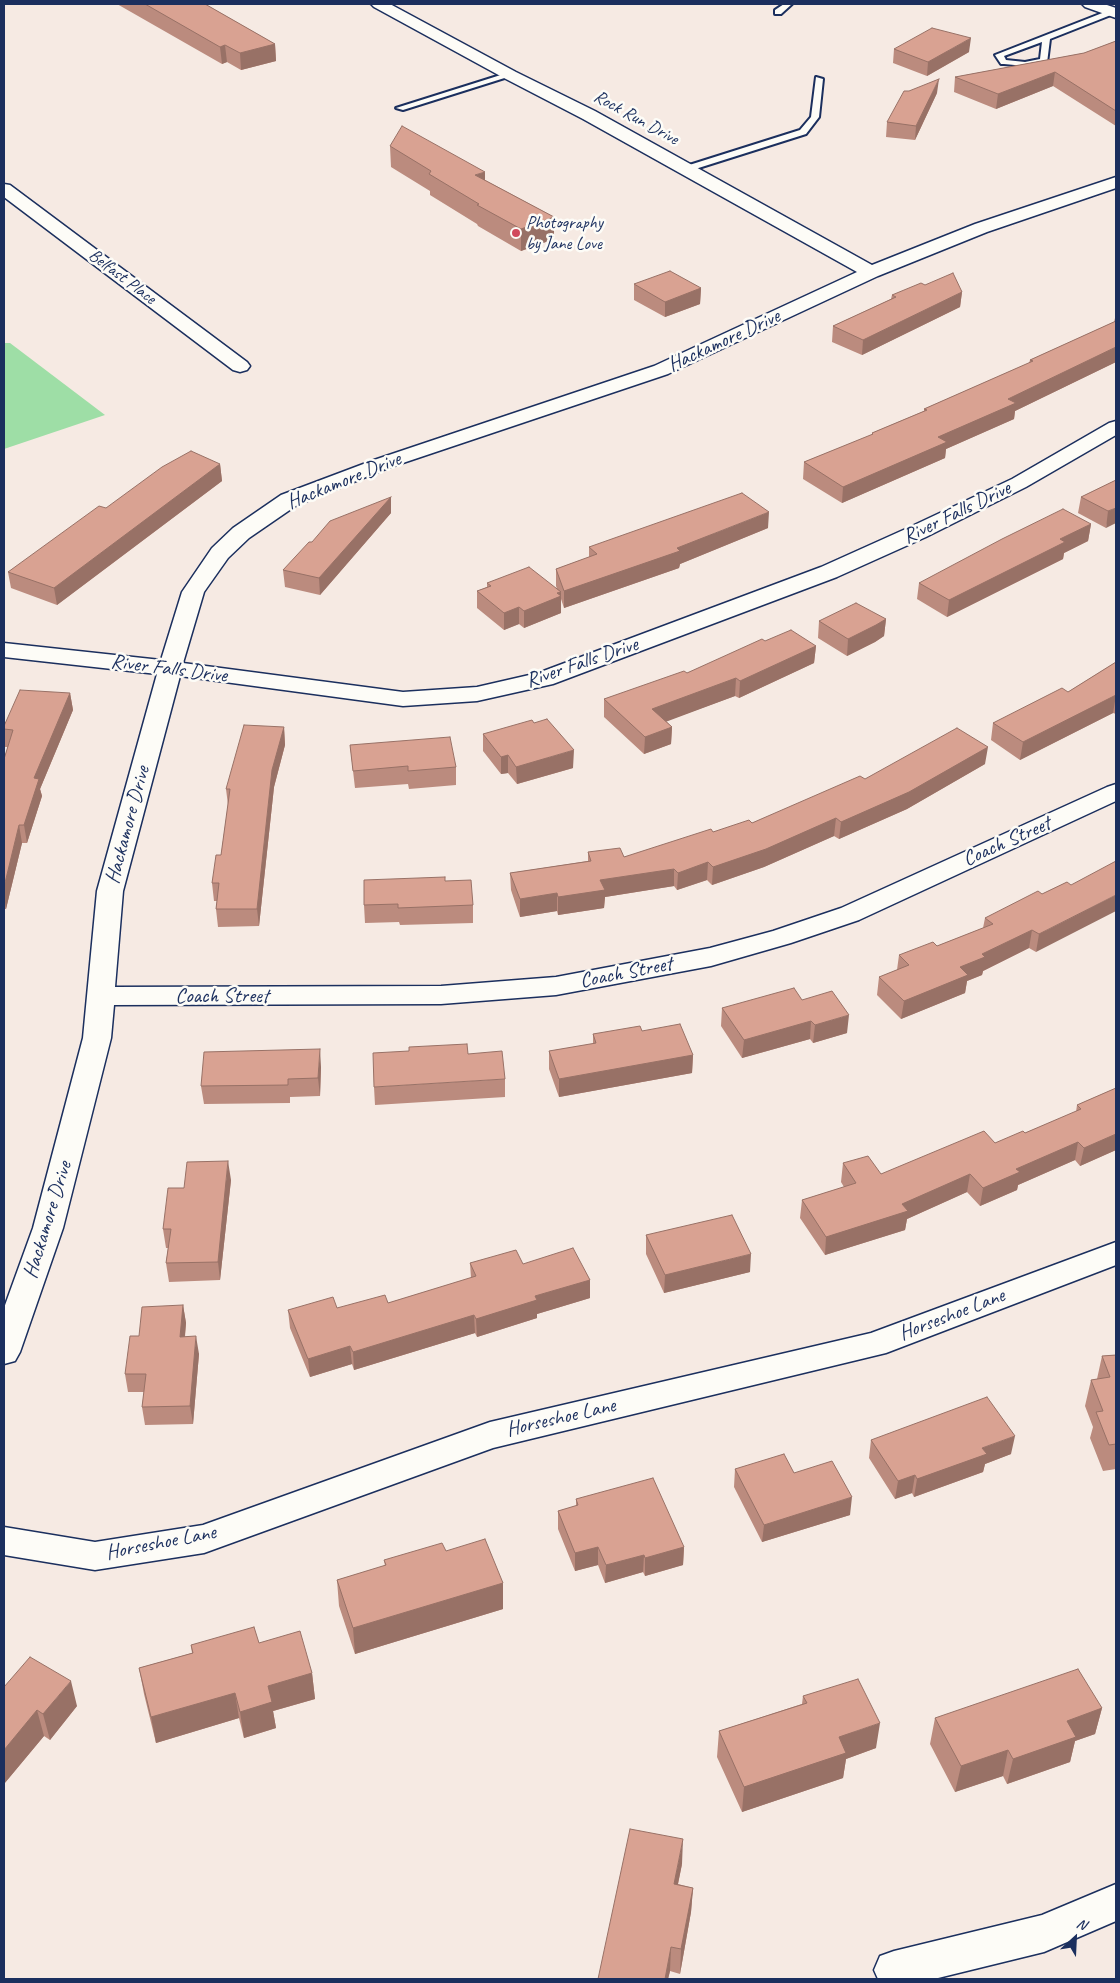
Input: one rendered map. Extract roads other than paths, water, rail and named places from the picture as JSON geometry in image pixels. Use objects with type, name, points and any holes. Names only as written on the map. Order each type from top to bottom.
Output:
[{"type":"street","name":"Rock Run Drive","points":[[379,4],[510,75],[589,115],[871,272]]},
{"type":"street","points":[[1090,4],[1115,12]]},
{"type":"street","name":"Hackamore Drive","points":[[4,1352],[48,1228],[97,1038],[110,891],[170,668],[193,592],[220,553],[241,534],[289,500],[381,464],[661,370],[871,272],[981,228],[1116,182]]},
{"type":"street","name":"Belfast Place","points":[[4,189],[240,366]]},
{"type":"street","name":"River Falls Drive","points":[[4,650],[170,668],[403,699],[477,694],[545,679],[829,572],[1011,487],[1116,427]]},
{"type":"street","name":"Coach Street","points":[[102,996],[440,995],[556,986],[711,957],[782,937],[850,914],[1116,792]]},
{"type":"street","name":"Horseshoe Lane","points":[[4,1541],[95,1556],[204,1539],[490,1435],[875,1344],[1116,1253]]},
{"type":"street","points":[[894,1970],[1044,1932],[1116,1902]]},
{"type":"lane","points":[[778,12],[788,4]]},
{"type":"lane","points":[[1046,38],[1044,60],[1025,64],[1004,62],[999,55],[1115,12]]},
{"type":"lane","points":[[400,108],[510,75]]},
{"type":"lane","points":[[686,169],[802,132],[815,117],[819,79]]},
{"type":"place","name":"Photography by Jane Love","points":[[516,233]]}]
